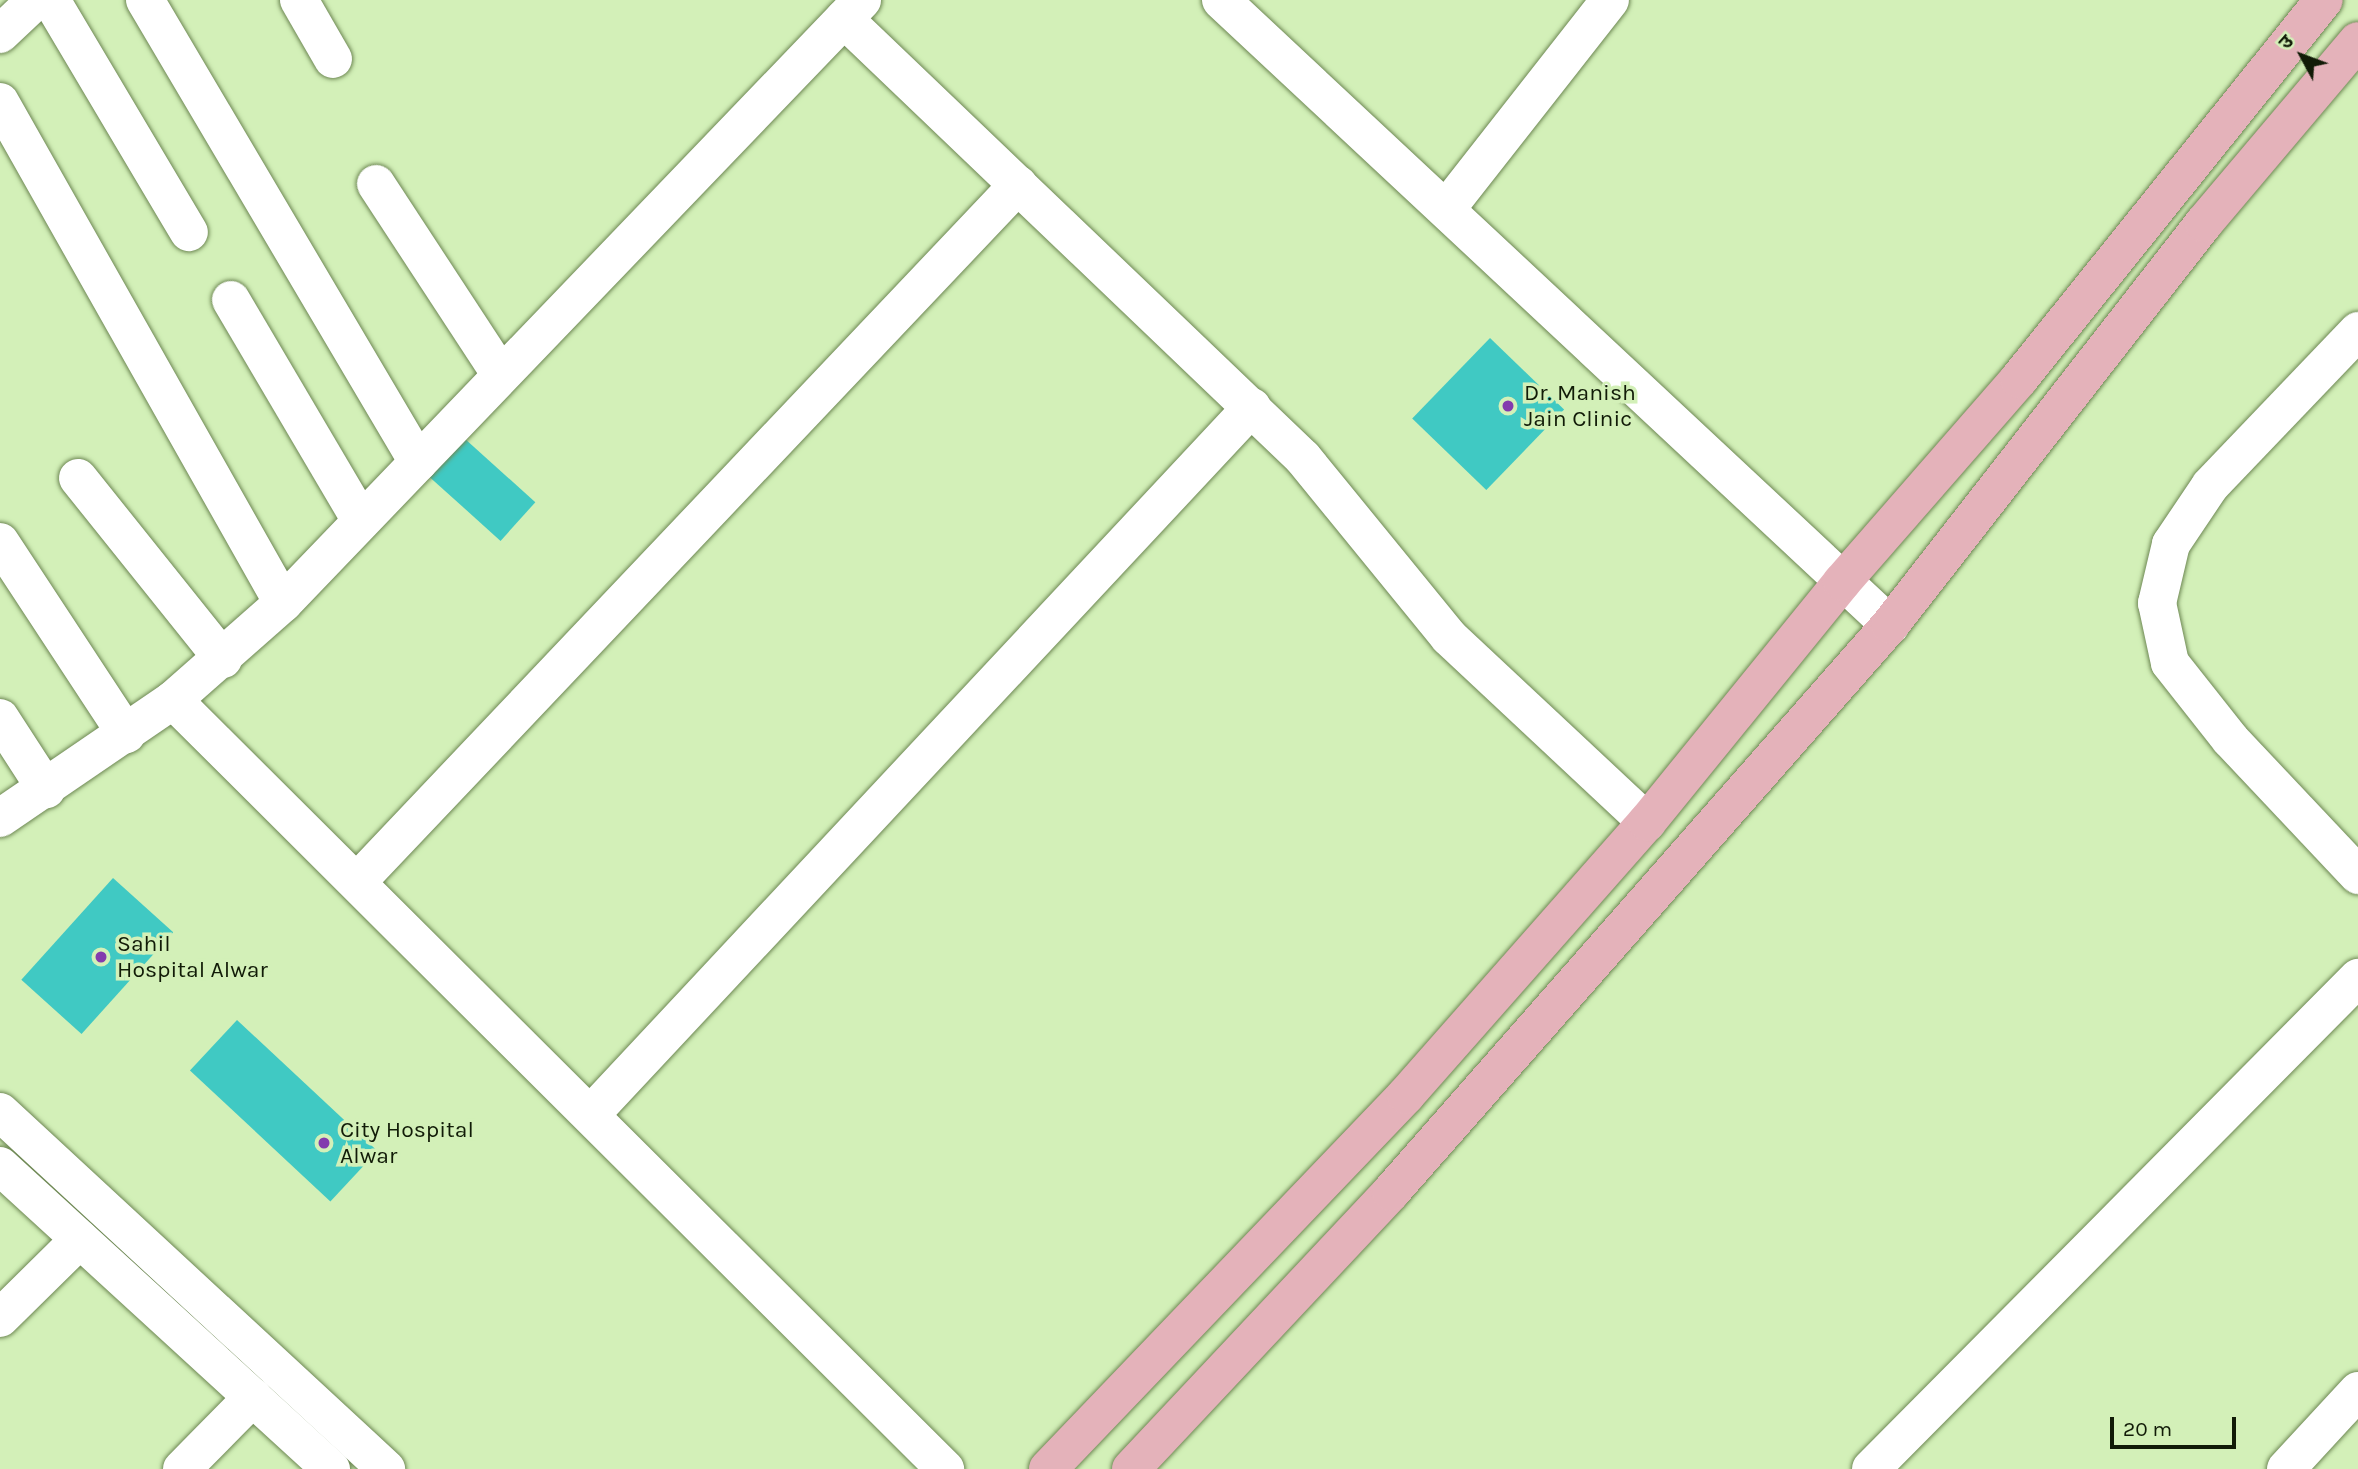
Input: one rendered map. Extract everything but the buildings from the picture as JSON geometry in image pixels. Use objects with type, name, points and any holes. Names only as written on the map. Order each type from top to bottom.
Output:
[{"type":"main road","points":[[1048,1469],[1275,1233],[1647,822],[1842,582],[2019,379],[2324,0]]},
{"type":"main road","points":[[1131,1469],[1318,1271],[1890,625],[2204,223],[2358,41]]},
{"type":"main road","points":[[1275,1233],[1318,1271]]},
{"type":"street","points":[[0,34],[36,0]]},
{"type":"street","points":[[51,0],[189,232]]},
{"type":"street","points":[[145,0],[418,462]]},
{"type":"street","points":[[299,0],[333,58]]},
{"type":"street","points":[[1221,0],[1447,208],[1890,625]]},
{"type":"street","points":[[1447,208],[1610,0]]},
{"type":"street","points":[[0,818],[173,700],[284,603],[499,373],[853,10],[1018,185],[1303,458],[1449,637],[1647,822]]},
{"type":"street","points":[[0,102],[284,603]]},
{"type":"street","points":[[376,184],[499,373]]},
{"type":"street","points":[[357,882],[1018,185]]},
{"type":"street","points":[[231,300],[361,521]]},
{"type":"street","points":[[2358,331],[2210,485],[2171,544],[2157,603],[2170,663],[2230,739],[2358,875]]},
{"type":"street","points":[[593,1112],[1252,407]]},
{"type":"street","points":[[78,478],[223,659]]},
{"type":"street","points":[[0,542],[126,734]]},
{"type":"street","points":[[173,700],[593,1112],[945,1469]]},
{"type":"street","points":[[0,718],[46,789]]},
{"type":"street","points":[[1871,1469],[2358,978]]},
{"type":"street","points":[[0,1112],[386,1469]]},
{"type":"street","points":[[0,1166],[331,1469]]},
{"type":"street","points":[[0,1318],[80,1239]]},
{"type":"street","points":[[2286,1469],[2358,1391]]},
{"type":"street","points":[[182,1469],[253,1397]]},
{"type":"place","name":"Dr. Manish Jain Clinic","points":[[1508,406]]},
{"type":"place","name":"Sahil Hospital Alwar","points":[[101,957]]},
{"type":"place","name":"City Hospital Alwar","points":[[324,1143]]}]
